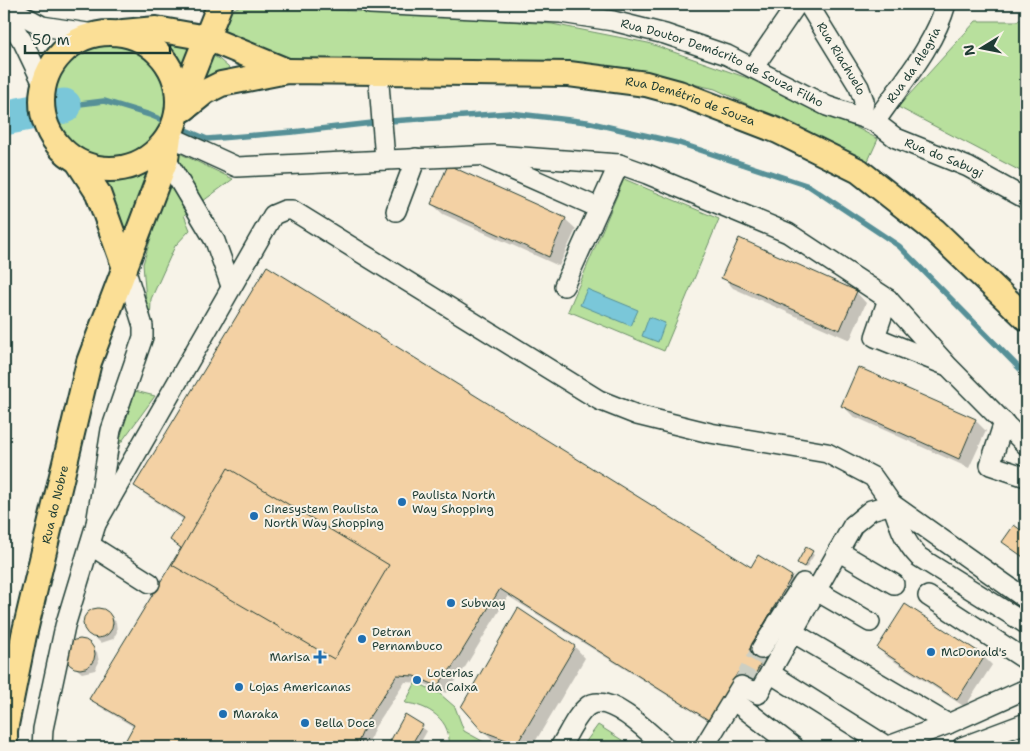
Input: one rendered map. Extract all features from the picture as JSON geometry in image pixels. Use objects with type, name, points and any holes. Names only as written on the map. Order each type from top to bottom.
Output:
[{"type":"main road","points":[[156,29],[187,22],[219,7]]},
{"type":"main road","name":"Rua do Nobre","points":[[5,747],[6,730],[24,635],[89,362],[219,7]]},
{"type":"main road","name":"Rua Demétrio de Souza","points":[[106,34],[156,29],[207,38],[287,71]]},
{"type":"main road","points":[[106,34],[132,36],[159,53],[175,80],[178,95],[175,125],[156,152],[139,164],[125,168],[98,169],[78,162],[60,148],[48,130],[42,110],[43,88],[53,62],[71,45],[106,34]]},
{"type":"main road","name":"Rua Demétrio de Souza","points":[[175,125],[205,92],[221,84],[287,71],[569,74],[646,84],[716,105],[778,131],[859,171],[935,231],[1026,318]]},
{"type":"main road","points":[[78,162],[98,193],[125,268]]},
{"type":"street","name":"Rua Doutor Demócrito de Souza Filho","points":[[370,4],[499,6],[561,12],[613,20],[665,34],[726,55],[827,106],[868,119]]},
{"type":"street","points":[[753,68],[797,4]]},
{"type":"street","name":"Rua Riachuelo","points":[[808,4],[859,87],[868,119]]},
{"type":"street","name":"Rua da Alegria","points":[[868,119],[927,47],[946,4]]},
{"type":"street","points":[[4,5],[42,26],[106,34]]},
{"type":"street","points":[[4,14],[23,42],[43,88]]},
{"type":"street","points":[[378,71],[384,160]]},
{"type":"street","name":"Rua do Sabugi","points":[[868,119],[896,138],[968,167],[1026,199]]},
{"type":"street","points":[[175,125],[237,167],[480,155],[619,164],[788,233],[888,299],[949,367],[1026,445]]},
{"type":"street","points":[[175,125],[231,286]]},
{"type":"street","points":[[480,155],[599,208]]},
{"type":"street","points":[[396,211],[416,158]]},
{"type":"street","points":[[564,286],[619,164]]},
{"type":"street","points":[[96,524],[273,215],[285,210],[292,210],[599,400],[637,415],[710,433],[827,454],[873,476],[892,504],[901,533],[910,548],[919,557],[1026,624]]},
{"type":"street","points":[[42,747],[43,729],[65,626],[96,524],[111,430],[142,337],[143,326],[125,268]]},
{"type":"street","points":[[888,299],[874,337],[949,367]]},
{"type":"street","points":[[1004,422],[990,465],[1026,477]]},
{"type":"street","points":[[111,430],[140,445]]},
{"type":"street","points":[[706,747],[741,686],[758,694],[770,673],[785,627],[809,587],[838,551],[853,525],[870,510],[892,504]]},
{"type":"street","points":[[892,504],[1026,600]]},
{"type":"street","points":[[90,545],[150,583]]},
{"type":"street","points":[[838,551],[894,584]]},
{"type":"street","points":[[809,587],[870,622]]},
{"type":"street","points":[[928,596],[1026,660]]},
{"type":"street","points":[[761,649],[785,627]]},
{"type":"street","points":[[785,627],[948,724]]},
{"type":"street","points":[[770,673],[887,747],[948,724],[1026,689]]},
{"type":"street","points":[[733,700],[794,747]]},
{"type":"street","points":[[560,747],[588,706],[599,702],[613,705],[665,747]]},
{"type":"street","points":[[962,747],[1026,723]]},
{"type":"green space","points":[[245,4],[552,24],[648,43],[790,93],[878,139],[868,161],[715,89],[626,69],[256,72],[221,38],[223,23],[229,11]]},
{"type":"green space","points":[[1026,15],[1026,174],[898,107],[976,21],[1018,21]]},
{"type":"green space","points":[[132,37],[161,37],[202,51],[178,97],[169,67],[164,60],[151,48]]},
{"type":"green space","points":[[106,40],[133,48],[153,66],[164,86],[167,103],[160,132],[149,147],[128,159],[104,164],[81,155],[63,141],[52,120],[49,99],[54,76],[76,55]]},
{"type":"green space","points":[[207,52],[220,60],[244,81],[191,106]]},
{"type":"green space","points":[[177,152],[233,179],[184,215],[190,230],[175,246],[151,299],[150,328],[143,264]]},
{"type":"green space","points":[[158,156],[127,255],[90,173],[109,174],[126,172],[150,162]]},
{"type":"green space","points":[[624,179],[719,219],[664,351],[568,311]]},
{"type":"green space","points":[[135,391],[155,396],[117,448]]},
{"type":"green space","points":[[416,682],[440,694],[455,707],[464,731],[493,747],[449,747],[447,729],[437,716],[422,707],[405,703]]},
{"type":"green space","points":[[598,725],[633,747],[582,747]]},
{"type":"water","points":[[587,289],[638,310],[631,326],[580,305]]},
{"type":"water","points":[[649,317],[665,323],[658,342],[642,336]]},
{"type":"building","points":[[448,165],[566,218],[549,257],[431,204]]},
{"type":"building","points":[[739,238],[857,291],[840,330],[721,278]]},
{"type":"building","name":"Paulista North Way Shopping","points":[[267,266],[751,567],[758,555],[792,576],[749,650],[764,658],[752,680],[738,672],[710,721],[500,589],[453,666],[437,686],[414,676],[397,675],[368,719],[356,747],[122,747],[134,725],[89,699],[181,548],[170,540],[184,518],[134,486]]},
{"type":"building","points":[[858,367],[976,419],[959,459],[841,406]]},
{"type":"building","name":"Cinesystem Paulista North Way Shopping","points":[[228,468],[389,565],[334,659],[172,565]]},
{"type":"building","points":[[1014,525],[1026,534],[1026,559],[1002,542]]},
{"type":"building","points":[[806,547],[813,551],[804,567],[797,563]]},
{"type":"building","name":"McDonald's","points":[[905,604],[985,656],[957,700],[877,648]]},
{"type":"building","points":[[98,608],[109,612],[113,623],[109,634],[98,638],[87,634],[83,623],[87,612]]},
{"type":"building","points":[[518,608],[575,646],[517,744],[482,731],[461,707]]},
{"type":"building","points":[[80,639],[86,640],[94,648],[94,660],[86,668],[80,669],[74,668],[66,660],[65,654],[66,648],[74,640]]},
{"type":"building","points":[[405,714],[423,725],[410,747],[387,747]]},
{"type":"waterway","points":[[64,106],[104,101],[150,115],[207,139],[390,121],[510,113],[587,122],[679,143],[809,186],[899,246],[1026,375]]},
{"type":"waterway","points":[[4,118],[64,106]]},
{"type":"tunnel","points":[[741,686],[761,649]]},
{"type":"place","name":"Paulista North Way Shopping","points":[[402,502]]},
{"type":"place","name":"Cinesystem Paulista North Way Shopping","points":[[254,516]]},
{"type":"place","name":"Subway","points":[[451,603]]},
{"type":"place","name":"Detran Pernambuco","points":[[362,639]]},
{"type":"place","name":"McDonald's","points":[[931,652]]},
{"type":"place","name":"Marisa","points":[[320,657]]},
{"type":"place","name":"Loterias da Caixa","points":[[417,680]]},
{"type":"place","name":"Lojas Americanas","points":[[239,687]]},
{"type":"place","name":"Maraka","points":[[223,714]]},
{"type":"place","name":"Bella Doce","points":[[305,723]]}]
